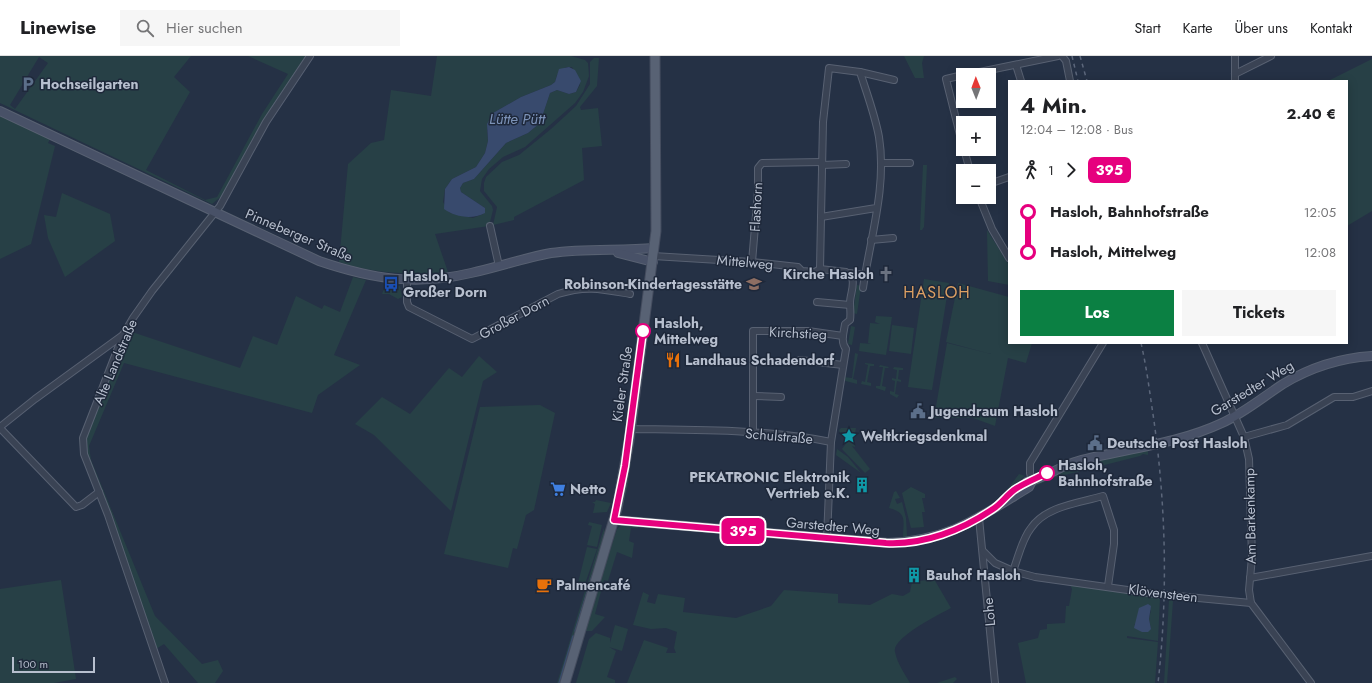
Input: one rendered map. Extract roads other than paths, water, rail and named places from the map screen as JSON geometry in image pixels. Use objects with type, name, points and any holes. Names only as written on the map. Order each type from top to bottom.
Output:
[{"type":"main road","name":"Kieler Straße","points":[[565,683],[614,520],[623,480],[653,255],[657,209],[655,56]]},
{"type":"main road","name":"Pinneberger Straße","points":[[0,111],[319,261],[374,277],[407,280],[457,276],[550,253],[571,251],[609,251],[653,255]]},
{"type":"main road","name":"Pinneberger Straße","points":[[609,251],[653,255]]},
{"type":"main road","name":"Garstedter Weg","points":[[614,520],[888,543],[918,541],[946,533],[979,518],[1029,487],[1032,481],[1077,462],[1211,428],[1234,417],[1284,383],[1305,372],[1337,360],[1372,356]]},
{"type":"street","name":"Alte Landstraße","points":[[165,683],[108,515],[84,454],[83,438],[123,336],[152,291],[215,213],[266,122],[310,56]]},
{"type":"street","points":[[996,69],[1058,56]]},
{"type":"street","points":[[1062,56],[1066,61],[1070,80]]},
{"type":"street","points":[[1235,56],[1235,80]]},
{"type":"street","points":[[1235,74],[1271,56]]},
{"type":"street","points":[[1016,65],[1020,80]]},
{"type":"street","points":[[820,269],[823,115],[829,68],[860,72],[894,80]]},
{"type":"street","points":[[853,281],[863,286],[880,188],[879,138],[873,112],[860,72]]},
{"type":"street","points":[[956,77],[946,79],[956,120]]},
{"type":"street","name":"Flashorn","points":[[752,262],[758,190],[758,168],[762,163],[822,164]]},
{"type":"street","points":[[880,163],[910,163]]},
{"type":"street","points":[[822,164],[846,164]]},
{"type":"street","points":[[996,182],[1008,177]]},
{"type":"street","points":[[982,204],[992,229],[1008,256]]},
{"type":"street","points":[[821,217],[876,208]]},
{"type":"street","points":[[490,226],[499,266]]},
{"type":"street","points":[[871,240],[893,238]]},
{"type":"street","name":"Mittelweg","points":[[653,255],[752,262],[798,267],[802,271],[809,272],[815,272],[820,269],[865,275]]},
{"type":"street","points":[[831,442],[846,349],[842,343],[843,336],[845,324],[850,320],[852,308],[850,305],[853,281],[850,273]]},
{"type":"street","name":"Großer Dorn","points":[[407,280],[407,302],[409,307],[472,339],[558,294],[569,290],[595,288],[630,294]]},
{"type":"street","points":[[817,302],[850,305]]},
{"type":"street","name":"Kirchstieg","points":[[754,396],[753,331],[808,331],[843,336]]},
{"type":"street","points":[[99,492],[82,505],[76,507],[0,427],[35,399],[123,336]]},
{"type":"street","points":[[1032,481],[1030,463],[1102,344]]},
{"type":"street","name":"Am Barkenkamp","points":[[1202,344],[1244,437],[1250,459],[1252,557],[1249,590],[1251,603]]},
{"type":"street","points":[[800,360],[843,365]]},
{"type":"street","points":[[1244,437],[1287,425],[1334,397],[1353,397],[1372,391]]},
{"type":"street","points":[[753,433],[754,396],[781,397]]},
{"type":"street","name":"Schulstraße","points":[[630,429],[753,433],[799,436],[831,442],[827,538]]},
{"type":"street","points":[[1013,571],[1030,529],[1040,517],[1053,510],[1103,496],[1114,530],[1114,544],[1108,586]]},
{"type":"street","name":"Lohe","points":[[979,518],[995,683]]},
{"type":"street","name":"Klövensteen","points":[[983,551],[995,563],[1013,571],[1035,577],[1108,586],[1156,594],[1251,603]]},
{"type":"street","points":[[1250,578],[1372,556]]},
{"type":"street","points":[[1251,603],[1311,683]]},
{"type":"water","name":"Lütte Pütt","points":[[569,67],[575,70],[581,81],[576,92],[569,94],[557,90],[550,93],[540,123],[528,133],[506,143],[474,179],[463,183],[460,188],[461,192],[485,208],[485,213],[464,217],[448,212],[444,209],[445,189],[452,179],[476,167],[485,153],[488,141],[487,124],[493,113],[521,97],[551,85],[555,82],[559,69]]},
{"type":"water","points":[[1148,604],[1151,606],[1149,619],[1151,629],[1148,632],[1142,632],[1134,628],[1139,608]]},
{"type":"waterway","points":[[575,631],[592,576]]},
{"type":"waterway","points":[[559,683],[573,636]]},
{"type":"railway","points":[[1072,56],[1078,80]]},
{"type":"railway","points":[[1080,56],[1087,80]]},
{"type":"railway","points":[[1141,344],[1154,421],[1163,519],[1163,618],[1158,683]]},
{"type":"place","name":"Hochseilgarten","points":[[28,84]]},
{"type":"place","name":"Kirche Hasloh","points":[[886,274]]},
{"type":"place","name":"Hasloh, Großer Dorn","points":[[391,284]]},
{"type":"place","name":"Robinson-Kindertagesstätte","points":[[754,284]]},
{"type":"place","name":"Hasloh, Mittelweg","points":[[643,331]]},
{"type":"place","name":"Landhaus Schadendorf","points":[[673,360]]},
{"type":"place","name":"Jugendraum Hasloh","points":[[918,411]]},
{"type":"place","name":"Weltkriegsdenkmal","points":[[849,436]]},
{"type":"place","name":"Deutsche Post Hasloh","points":[[1095,443]]},
{"type":"place","name":"Hasloh, Bahnhofstraße","points":[[1047,473]]},
{"type":"place","name":"PEKATRONIC Elektronik Vertrieb e.K.","points":[[862,485]]},
{"type":"place","name":"Netto","points":[[558,489]]},
{"type":"place","name":"Bauhof Hasloh","points":[[914,575]]},
{"type":"place","name":"Palmencafé","points":[[544,585]]},
{"type":"district","name":"HASLOH","points":[[937,292]]}]
